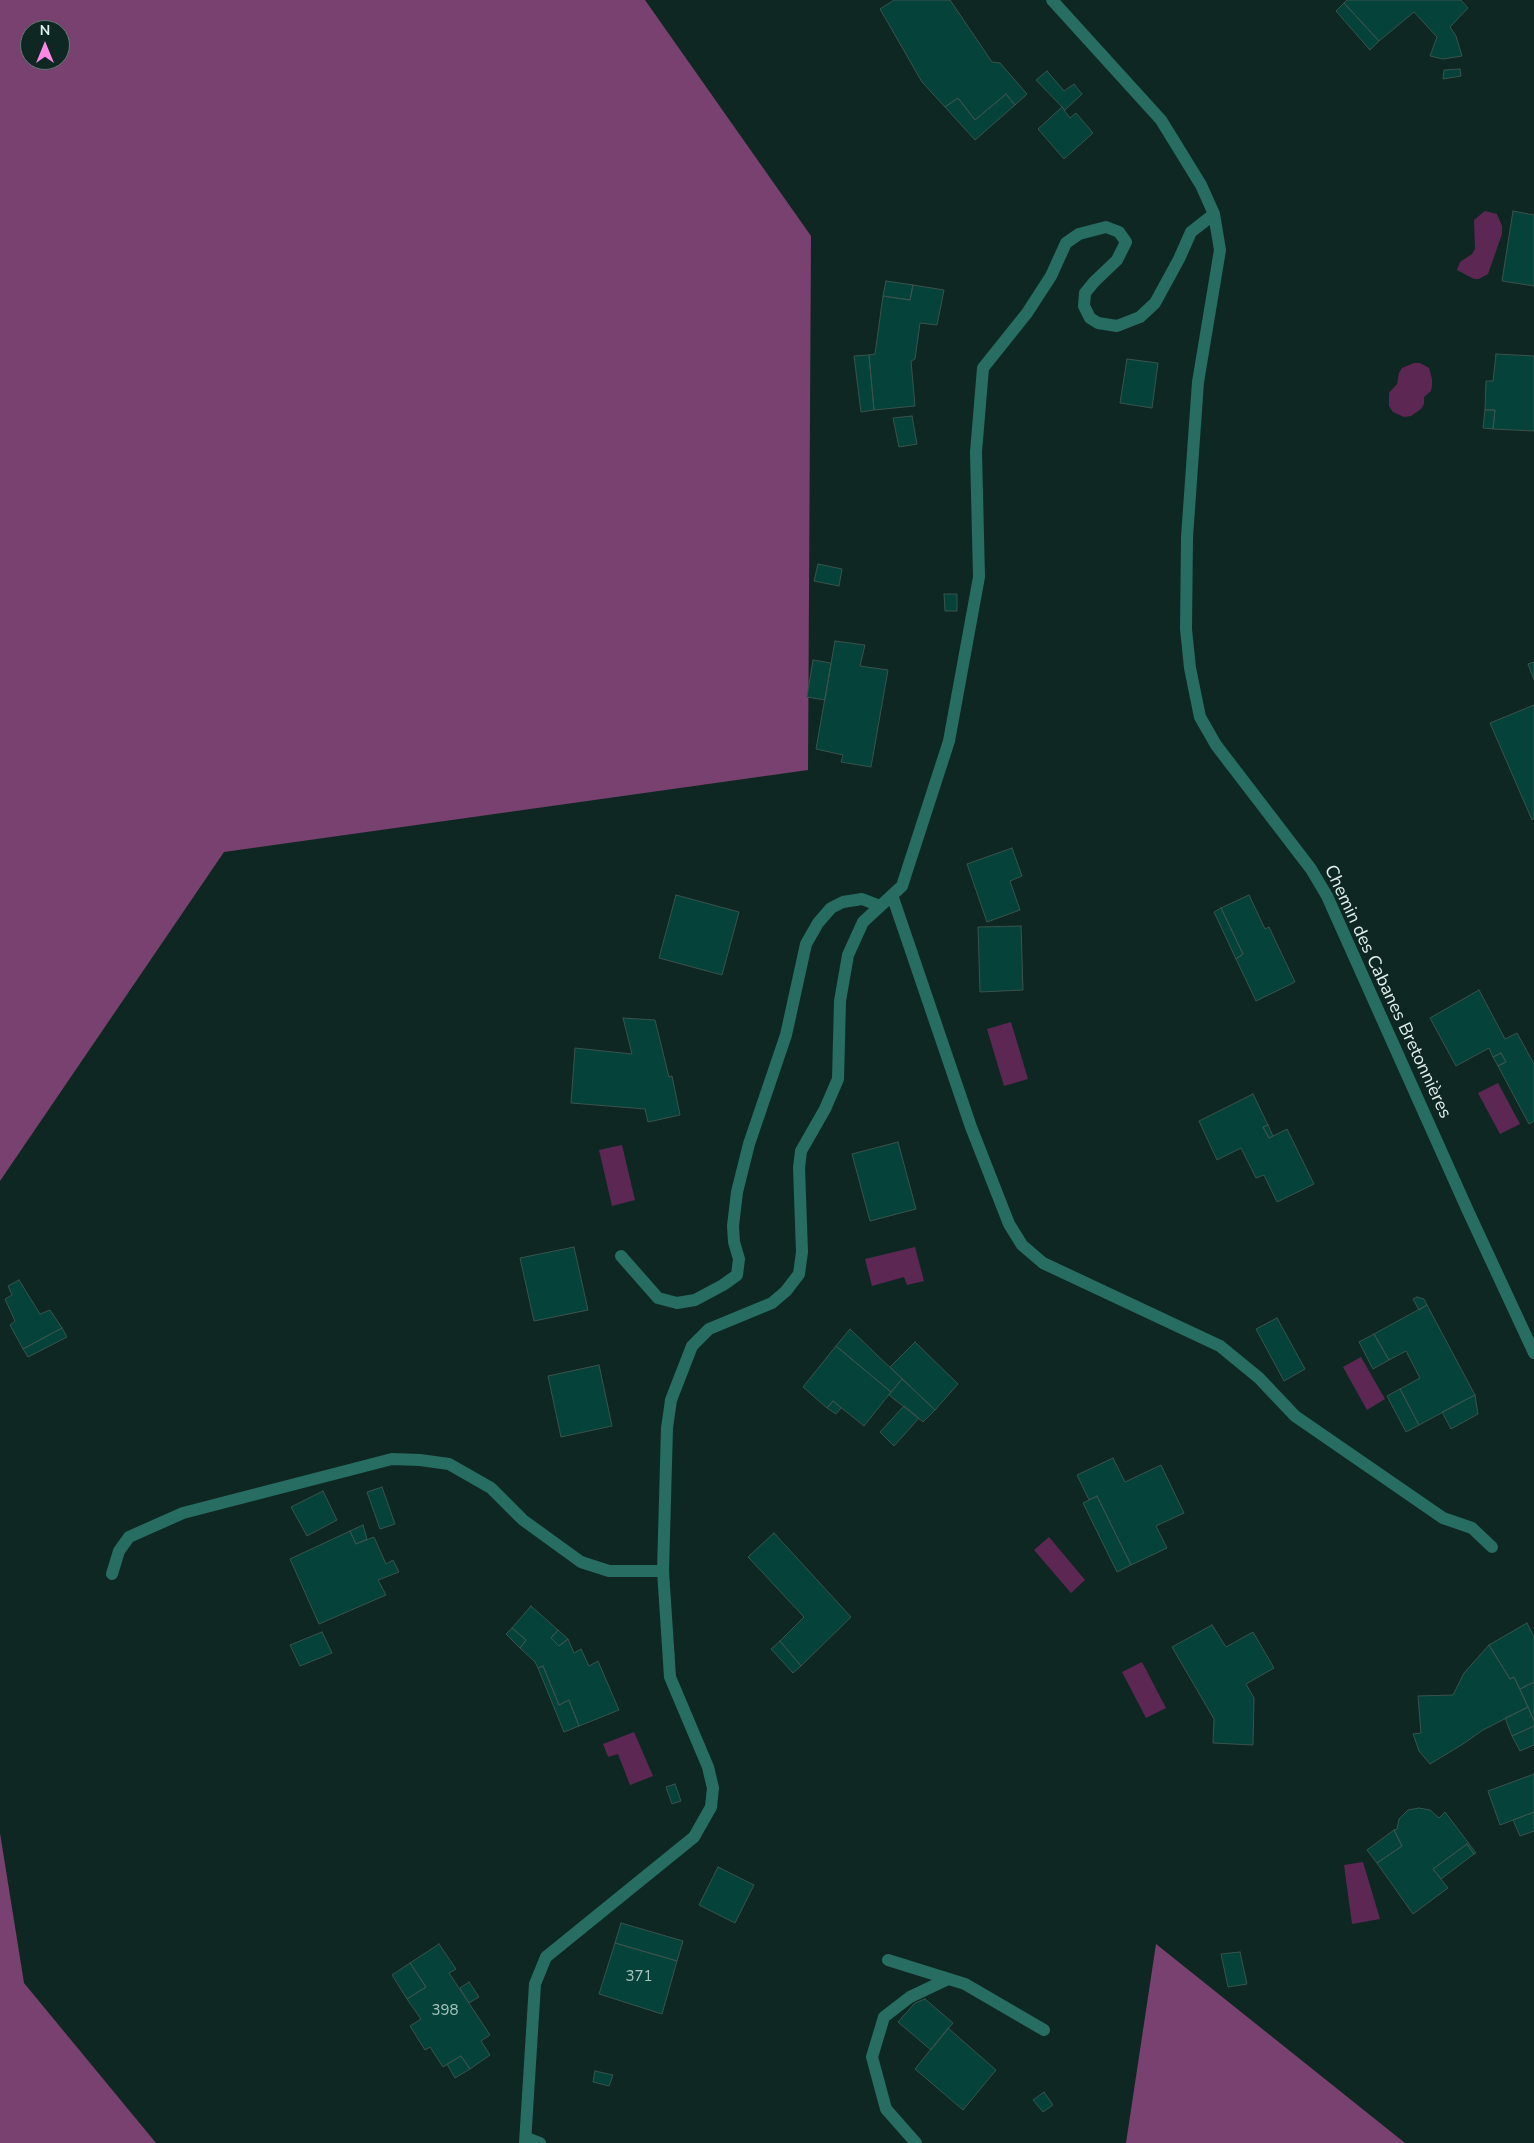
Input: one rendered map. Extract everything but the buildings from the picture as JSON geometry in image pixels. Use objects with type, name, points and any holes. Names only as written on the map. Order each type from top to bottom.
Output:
[{"type":"street","name":"Chemin des Cabanes Bretonnières","points":[[1052,0],[1161,120],[1201,186],[1214,214],[1220,250],[1198,382],[1187,537],[1186,629],[1190,668],[1200,717],[1216,744],[1311,869],[1327,896],[1468,1211],[1534,1353]]},
{"type":"street","points":[[540,2143],[526,2141],[535,1984],[546,1957],[694,1837],[711,1807],[713,1788],[708,1767],[670,1677],[663,1571],[667,1428],[671,1400],[692,1346],[709,1329],[772,1303],[786,1291],[799,1274],[802,1252],[799,1168],[801,1152],[825,1109],[838,1079],[840,1001],[848,955],[863,922],[902,886],[949,741],[978,577],[976,452],[983,368],[1027,313],[1051,276],[1066,243],[1080,234],[1106,227],[1119,232],[1126,242],[1117,260],[1094,282],[1085,294],[1084,306],[1090,318],[1098,323],[1117,326],[1140,316],[1155,303],[1179,260],[1191,232],[1214,214]]},
{"type":"street","points":[[892,895],[971,1127],[1009,1224],[1022,1245],[1042,1263],[1220,1346],[1259,1378],[1295,1416],[1443,1518],[1472,1528],[1492,1548]]},
{"type":"street","points":[[621,1256],[658,1298],[677,1303],[695,1300],[724,1285],[737,1275],[739,1259],[734,1242],[733,1226],[737,1192],[749,1144],[786,1035],[806,944],[818,923],[831,908],[843,902],[862,899],[880,906]]},
{"type":"street","points":[[112,1574],[119,1551],[129,1537],[183,1513],[392,1459],[449,1464],[491,1488],[523,1520],[581,1562],[609,1571],[663,1571]]},
{"type":"street","points":[[888,1960],[965,1984],[1044,2030]]},
{"type":"street","points":[[916,2143],[886,2109],[872,2057],[884,2017],[910,1997],[948,1979]]},
{"type":"shaded area","points":[[0,0],[645,0],[811,236],[808,770],[224,852],[0,1181]]},
{"type":"shaded area","points":[[1485,211],[1497,214],[1502,226],[1502,234],[1488,274],[1479,279],[1474,279],[1457,270],[1460,262],[1472,254],[1475,249],[1474,220]]},
{"type":"shaded area","points":[[1414,363],[1420,363],[1429,368],[1432,386],[1431,391],[1424,397],[1424,404],[1421,409],[1411,416],[1404,417],[1393,412],[1389,406],[1389,393],[1397,384],[1402,368]]},
{"type":"shaded area","points":[[1011,1022],[1028,1079],[1004,1086],[987,1029]]},
{"type":"shaded area","points":[[1498,1083],[1520,1124],[1500,1134],[1478,1093]]},
{"type":"shaded area","points":[[622,1145],[635,1200],[612,1206],[599,1150]]},
{"type":"shaded area","points":[[915,1247],[924,1281],[907,1285],[904,1277],[872,1286],[865,1259]]},
{"type":"shaded area","points":[[1361,1357],[1385,1399],[1367,1410],[1343,1367]]},
{"type":"shaded area","points":[[1049,1537],[1085,1580],[1071,1593],[1034,1550]]},
{"type":"shaded area","points":[[1142,1662],[1166,1708],[1146,1718],[1122,1672]]},
{"type":"shaded area","points":[[634,1732],[653,1776],[630,1785],[618,1754],[608,1757],[603,1744]]},
{"type":"shaded area","points":[[0,1833],[24,1983],[156,2143],[0,2143]]},
{"type":"shaded area","points":[[1363,1862],[1380,1919],[1352,1924],[1344,1865]]},
{"type":"shaded area","points":[[1156,1944],[1405,2143],[1126,2143]]}]
